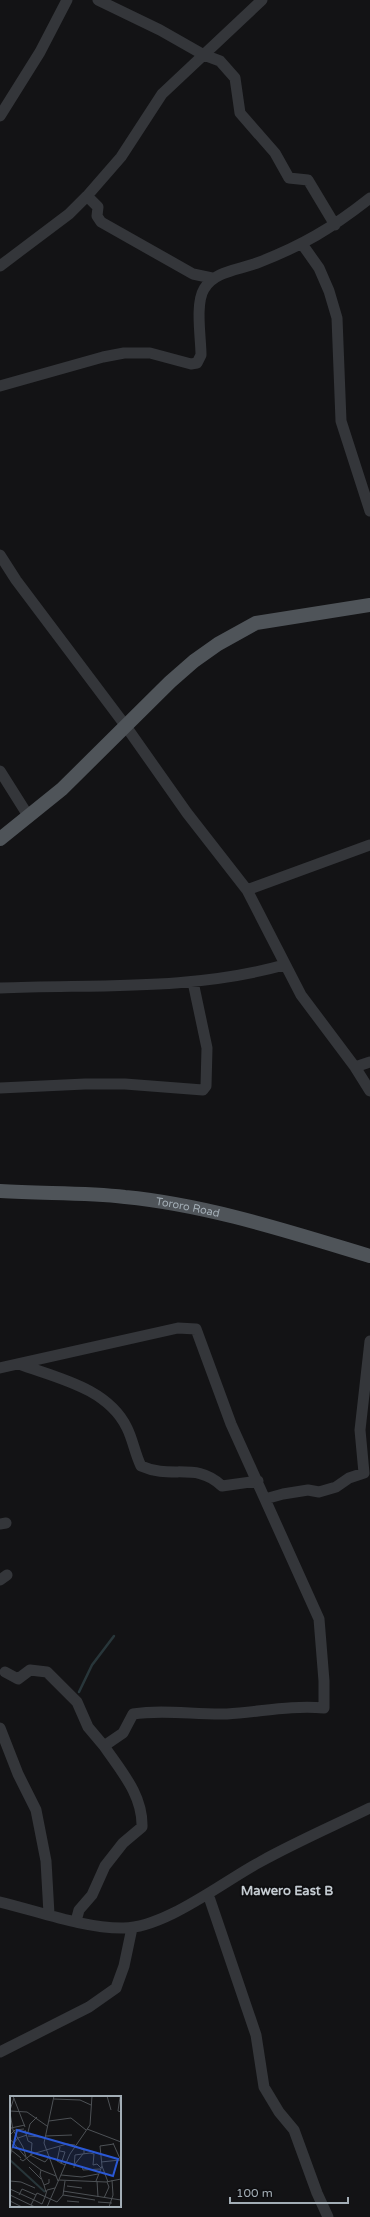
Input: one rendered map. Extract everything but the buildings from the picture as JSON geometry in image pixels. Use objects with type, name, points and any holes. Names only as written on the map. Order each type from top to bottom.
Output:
[{"type":"main road","points":[[0,839],[29,817],[75,777],[126,725],[194,661],[238,631],[256,623],[275,619],[370,605]]},
{"type":"main road","name":"Tororo Road","points":[[0,1191],[104,1195],[159,1201],[227,1216],[370,1256]]},
{"type":"street","points":[[0,116],[40,52],[67,0]]},
{"type":"street","points":[[98,0],[160,30],[204,55],[220,61],[235,78],[240,114],[276,153],[289,178],[308,180],[336,224]]},
{"type":"street","points":[[0,266],[69,214],[87,196],[121,156],[162,94],[262,0]]},
{"type":"street","points":[[87,196],[98,207],[98,216],[101,222],[193,274],[212,278],[256,264],[302,244],[336,224],[370,198]]},
{"type":"street","points":[[302,244],[319,268],[329,291],[337,318],[341,420],[370,512]]},
{"type":"street","points":[[0,386],[103,356],[124,353],[140,352],[191,364],[197,363],[201,355],[202,294],[193,274]]},
{"type":"street","points":[[202,294],[212,278]]},
{"type":"street","points":[[0,555],[16,580],[126,725],[187,813],[247,890],[284,966],[314,1015],[355,1067],[370,1091]]},
{"type":"street","points":[[0,770],[29,817]]},
{"type":"street","points":[[247,890],[370,845]]},
{"type":"street","points":[[0,988],[193,982],[258,973],[284,966]]},
{"type":"street","points":[[0,1088],[91,1084],[203,1090],[206,1086],[206,1048],[193,982]]},
{"type":"street","points":[[355,1067],[370,1062]]},
{"type":"street","points":[[0,1368],[178,1328],[196,1329],[231,1424],[319,1619],[324,1681],[324,1708],[303,1706],[227,1714],[155,1710],[133,1714],[123,1734],[104,1746]]},
{"type":"street","points":[[265,1499],[283,1494],[308,1490],[319,1492],[336,1487],[349,1478],[367,1472],[360,1430],[370,1341]]},
{"type":"street","points":[[18,1364],[85,1388],[101,1398],[127,1427],[141,1466],[148,1469],[175,1473],[194,1472],[212,1476],[222,1486],[258,1481]]},
{"type":"street","points":[[5,1672],[18,1679],[30,1670],[47,1672],[78,1702],[88,1727],[104,1746],[135,1790],[143,1817],[142,1827],[123,1843],[105,1866],[92,1894],[79,1910],[76,1921]]},
{"type":"street","points":[[0,1728],[18,1774],[36,1810],[46,1861],[49,1914]]},
{"type":"street","points":[[0,1902],[76,1921],[122,1928],[132,1928],[160,1919],[208,1894],[270,1856],[310,1835],[370,1808]]},
{"type":"street","points":[[208,1894],[256,2035],[264,2087],[275,2107],[294,2130],[317,2193],[328,2217]]},
{"type":"street","points":[[0,2052],[83,2010],[116,1988],[124,1966],[132,1928]]},
{"type":"waterway","points":[[79,1692],[92,1665],[114,1636]]},
{"type":"district","name":"Mawero East B","points":[[287,1891]]}]
